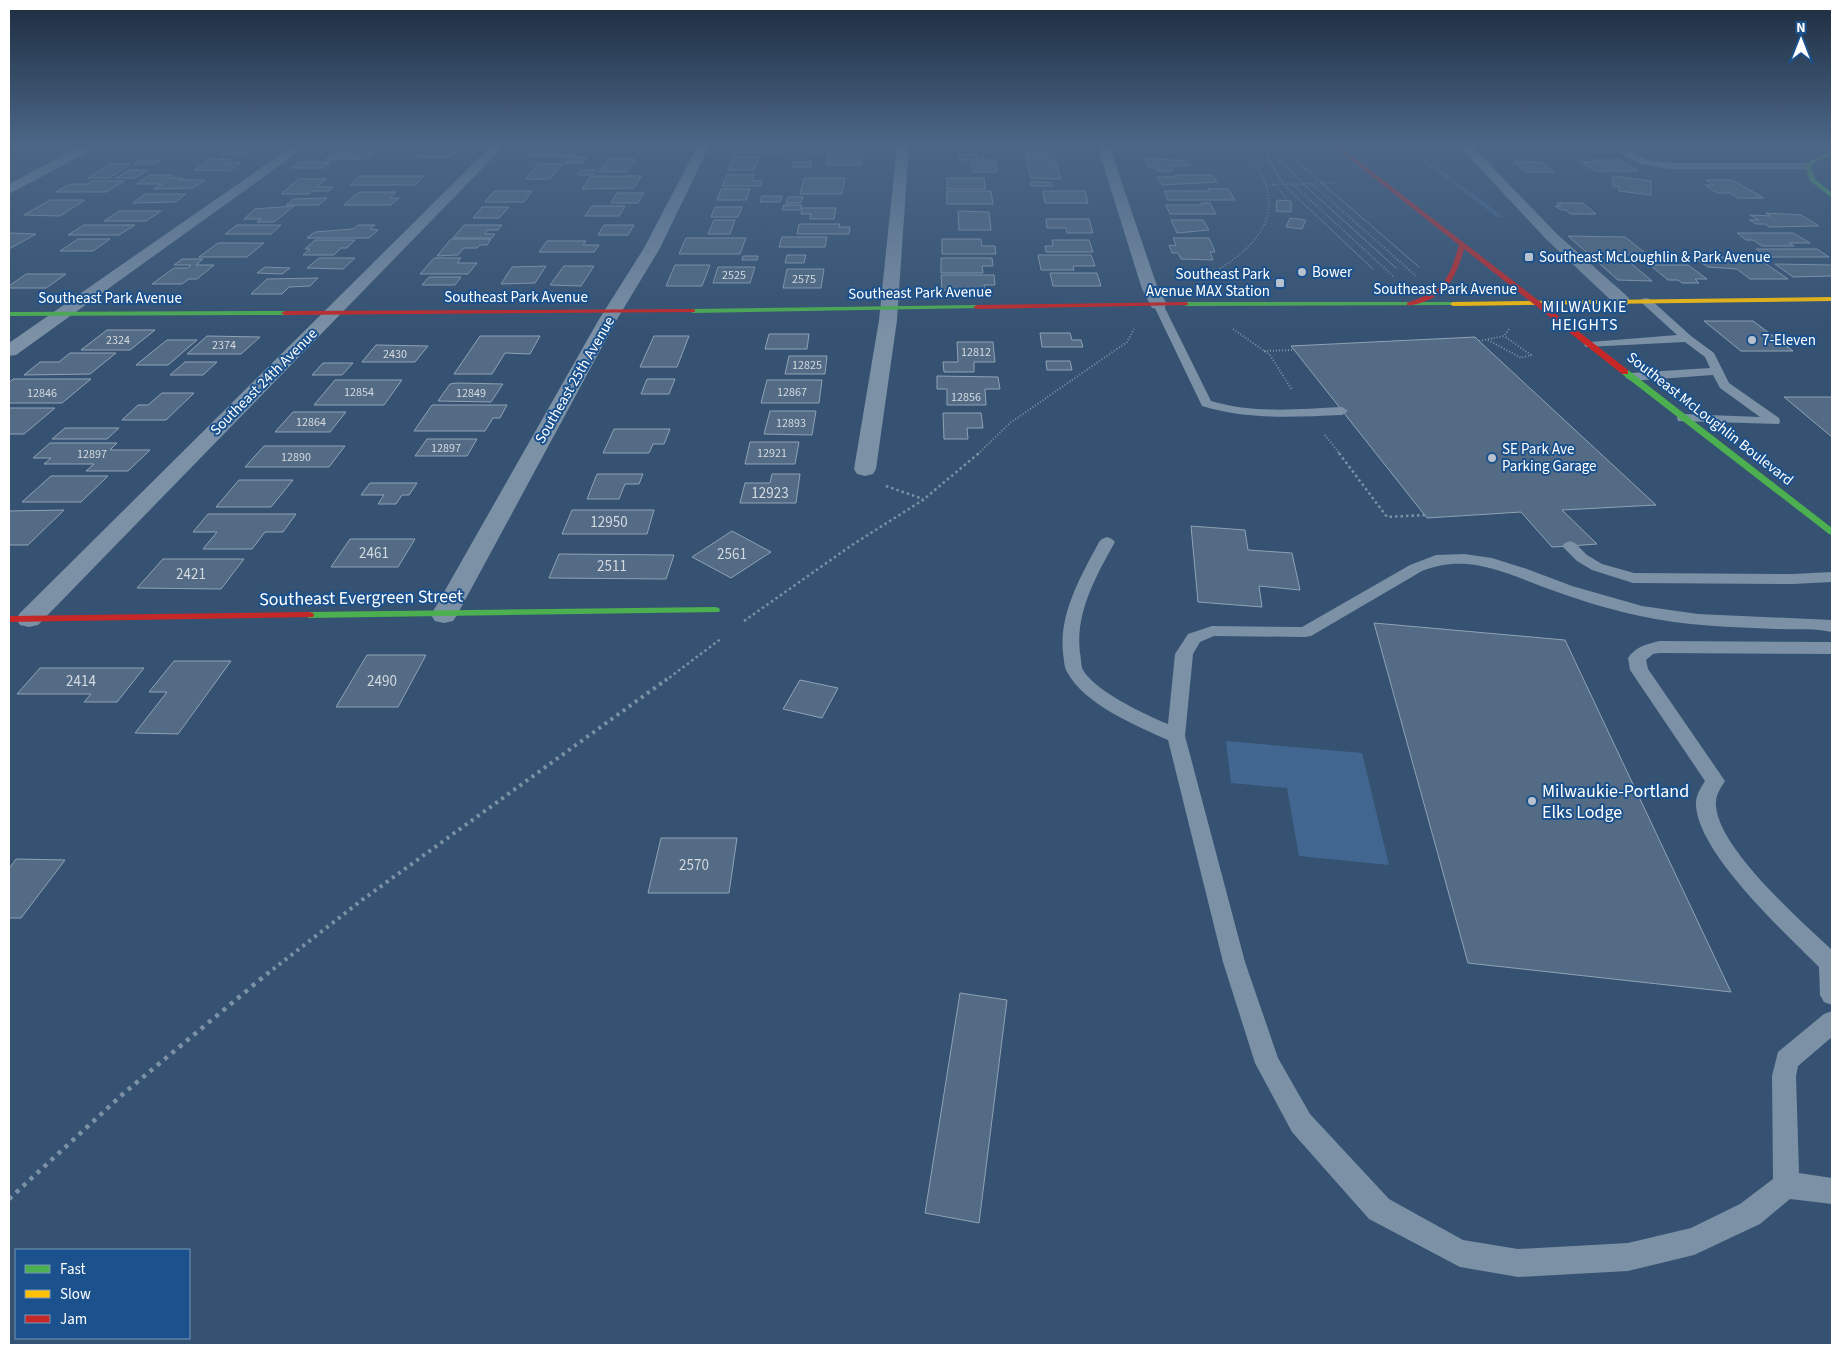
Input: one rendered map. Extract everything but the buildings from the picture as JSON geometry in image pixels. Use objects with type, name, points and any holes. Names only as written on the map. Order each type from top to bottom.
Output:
[{"type":"street","points":[[9,351],[212,208]]},
{"type":"street","name":"Southeast 24th Avenue","points":[[29,619],[436,208]]},
{"type":"street","name":"Southeast 25th Avenue","points":[[444,615],[607,321],[652,248],[672,208]]},
{"type":"street","points":[[865,469],[888,308],[897,208]]},
{"type":"street","points":[[1124,208],[1150,289],[1158,304]]},
{"type":"street","name":"Southeast McLoughlin Boulevard","points":[[1415,208],[1631,378],[1832,532]]},
{"type":"street","points":[[1525,208],[1622,302]]},
{"type":"street","points":[[1409,304],[1426,300],[1445,289],[1451,282],[1462,245]]},
{"type":"street","name":"Southeast Park Avenue","points":[[9,314],[614,312],[1158,304],[1409,304],[1832,299]]},
{"type":"street","name":"Southeast Evergreen Street","points":[[9,619],[444,615],[714,610]]},
{"type":"lane","points":[[1646,301],[1687,338],[1710,355],[1724,385],[1774,421],[1683,418]]},
{"type":"lane","points":[[1158,304],[1206,403],[1232,412],[1281,413],[1342,410]]},
{"type":"lane","points":[[1590,345],[1687,338]]},
{"type":"lane","points":[[1631,378],[1718,371]]},
{"type":"lane","points":[[1107,542],[1090,572],[1073,615],[1071,646],[1074,670],[1090,688],[1126,713],[1176,736]]},
{"type":"lane","points":[[1570,546],[1582,558],[1597,567],[1633,578],[1793,579],[1832,577]]},
{"type":"lane","points":[[1832,627],[1829,624],[1778,624],[1698,619],[1641,611],[1566,590],[1492,563],[1436,560],[1416,568],[1306,632],[1212,632],[1194,638],[1184,654],[1176,736],[1234,962],[1267,1063],[1301,1122],[1379,1209],[1460,1253],[1518,1263],[1619,1257],[1694,1241],[1750,1214],[1786,1185],[1832,1191]]},
{"type":"lane","points":[[1832,648],[1659,647],[1647,650],[1637,658],[1639,670],[1715,781],[1707,792],[1705,808],[1725,850],[1776,908],[1831,963],[1832,995]]},
{"type":"lane","points":[[1786,1185],[1784,1076],[1787,1060],[1832,1022]]},
{"type":"path","points":[[1194,281],[1232,263],[1249,248],[1262,226],[1268,208]]},
{"type":"path","points":[[1319,208],[1394,277]]},
{"type":"path","points":[[1339,208],[1416,276]]},
{"type":"path","points":[[737,626],[852,545],[923,500],[973,458],[1010,422],[1126,342],[1137,323]]},
{"type":"path","points":[[1478,341],[1504,336],[1510,328]]},
{"type":"path","points":[[1488,340],[1521,358],[1531,356],[1504,336]]},
{"type":"path","points":[[1263,351],[1294,350]]},
{"type":"path","points":[[865,469],[873,480],[923,500]]},
{"type":"path","points":[[9,1199],[60,1150],[245,991],[343,916],[723,637]]},
{"type":"water","points":[[1226,741],[1362,753],[1389,865],[1299,856],[1287,788],[1231,783]]},
{"type":"waterway","points":[[1489,208],[1499,216]]},
{"type":"tram line","points":[[1308,208],[1373,269]]},
{"type":"tram line","points":[[1330,208],[1396,268]]},
{"type":"tram line","points":[[1351,208],[1419,267]]},
{"type":"traffic: fast","points":[[1186,304],[1453,304]]},
{"type":"traffic: fast","points":[[693,311],[977,307]]},
{"type":"traffic: fast","points":[[9,314],[285,313]]},
{"type":"traffic: fast","points":[[1625,372],[1832,532]]},
{"type":"traffic: fast","points":[[309,615],[715,610]]},
{"type":"traffic: slow","points":[[1453,304],[1832,299]]},
{"type":"traffic: jam","points":[[1416,208],[1625,372]]},
{"type":"traffic: jam","points":[[1409,304],[1433,295],[1446,284],[1455,269],[1462,245]]},
{"type":"traffic: jam","points":[[977,307],[1186,304]]},
{"type":"traffic: jam","points":[[285,313],[693,311]]},
{"type":"traffic: jam","points":[[9,619],[309,615]]},
{"type":"place","name":"Southeast McLoughlin & Park Avenue","points":[[1529,257]]},
{"type":"place","name":"Bower","points":[[1302,272]]},
{"type":"place","name":"Southeast Park Avenue MAX Station","points":[[1280,283]]},
{"type":"place","name":"7-Eleven","points":[[1752,340]]},
{"type":"place","name":"SE Park Ave Parking Garage","points":[[1492,458]]},
{"type":"place","name":"Milwaukie-Portland Elks Lodge","points":[[1532,801]]},
{"type":"district","name":"MILWAUKIE HEIGHTS","points":[[1585,316]]}]
